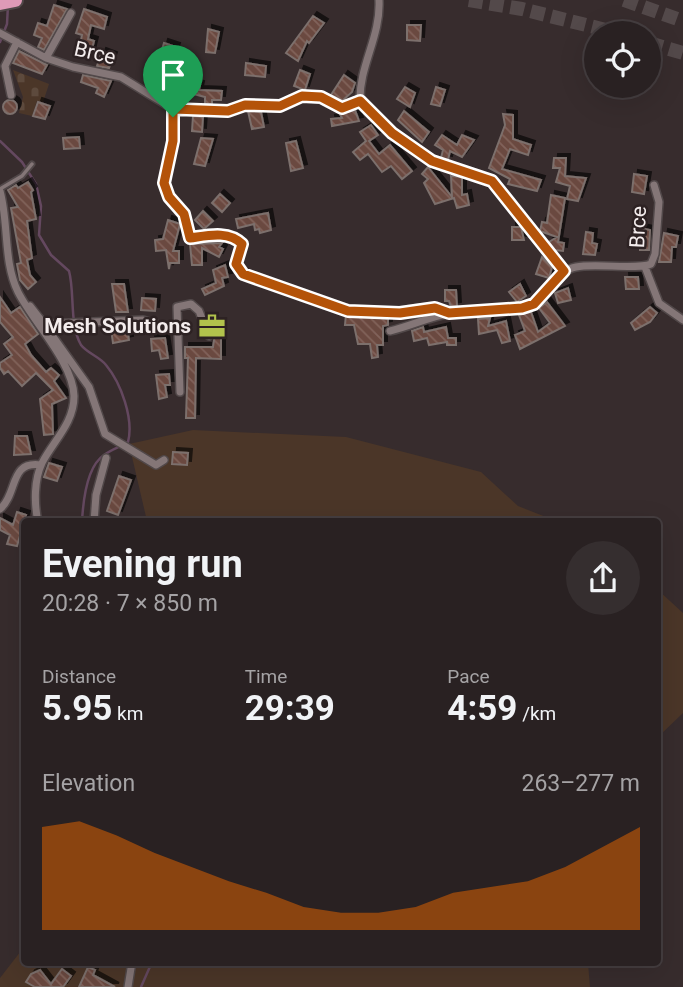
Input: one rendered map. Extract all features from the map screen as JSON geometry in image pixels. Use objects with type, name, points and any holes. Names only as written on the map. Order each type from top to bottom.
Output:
[{"type":"highway","points":[[0,3],[15,0]]},
{"type":"street","points":[[379,0],[377,33],[361,79],[360,101],[392,133],[432,161],[492,181],[564,271],[534,304],[522,308],[449,313],[390,331]]},
{"type":"street","points":[[46,58],[71,13]]},
{"type":"street","name":"Brce","points":[[3,34],[46,58],[72,67],[121,77],[173,109],[228,111],[245,105],[280,106],[302,96],[321,97],[342,108],[360,101]]},
{"type":"street","points":[[11,95],[5,66],[17,42]]},
{"type":"street","points":[[173,109],[173,141],[164,183],[169,197],[184,214],[190,238],[214,234],[237,239],[242,244],[236,264],[243,274],[348,311],[400,313],[435,308],[449,313]]},
{"type":"street","name":"Brce","points":[[564,271],[578,266],[621,264],[645,267],[653,262],[659,202],[654,185]]},
{"type":"street","points":[[0,190],[5,212],[11,276],[61,361],[74,393],[72,411],[65,427],[41,465],[35,498],[38,518]]},
{"type":"street","name":"Brce","points":[[645,267],[659,303],[683,320]]},
{"type":"street","points":[[24,302],[44,324],[89,387],[105,434],[156,465],[164,460]]},
{"type":"street","points":[[180,392],[177,307],[191,304],[199,312],[209,336]]},
{"type":"street","points":[[44,324],[143,320],[177,331]]},
{"type":"street","points":[[93,518],[96,495],[106,458]]},
{"type":"street","points":[[0,509],[7,503],[16,473],[25,466],[41,465]]},
{"type":"street","points":[[128,987],[131,966]]},
{"type":"lane","points":[[0,190],[23,175],[32,164]]},
{"type":"green space","points":[[13,70],[49,84],[43,102],[37,101],[32,116],[19,113],[23,97]]},
{"type":"green space","points":[[193,430],[346,437],[481,472],[518,506],[548,518],[146,518],[129,444]]},
{"type":"green space","points":[[661,593],[683,613],[683,713],[661,734]]},
{"type":"green space","points":[[21,951],[21,966],[588,966],[590,987],[0,987],[0,978]]},
{"type":"building","points":[[54,5],[67,9],[44,50],[38,47],[42,38],[34,35],[38,23],[47,26]]},
{"type":"building","points":[[84,9],[107,17],[104,29],[91,25],[88,39],[94,41],[91,53],[79,50],[82,35],[76,33]]},
{"type":"building","points":[[313,16],[324,23],[309,43],[307,41],[298,61],[286,53]]},
{"type":"building","points":[[407,25],[421,25],[420,41],[407,40]]},
{"type":"building","points":[[208,29],[219,32],[215,53],[206,52]]},
{"type":"building","points":[[164,43],[176,47],[170,64],[159,60]]},
{"type":"building","points":[[19,51],[47,65],[42,74],[13,63]]},
{"type":"building","points":[[102,52],[113,56],[109,68],[97,66]]},
{"type":"building","points":[[246,63],[266,66],[265,77],[245,75]]},
{"type":"building","points":[[300,70],[310,74],[305,90],[294,86]]},
{"type":"building","points":[[83,75],[111,81],[104,97],[96,93],[98,88],[81,82]]},
{"type":"building","points":[[344,75],[355,83],[352,92],[342,101],[331,95]]},
{"type":"building","points":[[184,81],[200,85],[199,90],[222,91],[221,100],[212,100],[212,104],[205,104],[205,97],[182,91],[179,102],[171,98],[175,88],[179,90]]},
{"type":"building","points":[[405,87],[415,93],[410,107],[397,99]]},
{"type":"building","points":[[436,87],[445,90],[440,106],[431,104]]},
{"type":"building","points":[[7,100],[13,100],[17,107],[13,114],[7,114],[3,110],[3,104]]},
{"type":"building","points":[[38,102],[50,106],[45,119],[33,116]]},
{"type":"building","points":[[355,110],[359,121],[332,126],[331,119],[342,118],[340,114]]},
{"type":"building","points":[[248,111],[261,112],[264,127],[252,129]]},
{"type":"building","points":[[404,111],[429,132],[422,142],[398,120]]},
{"type":"building","points":[[503,114],[513,115],[513,139],[531,145],[528,155],[510,149],[502,169],[541,180],[537,191],[508,184],[510,179],[489,168],[505,125]]},
{"type":"building","points":[[193,116],[203,117],[202,132],[192,131]]},
{"type":"building","points":[[371,125],[378,135],[369,141],[379,154],[390,145],[412,171],[402,179],[391,166],[382,172],[368,154],[360,160],[353,152],[366,141],[360,132]]},
{"type":"building","points":[[442,135],[457,145],[462,135],[474,140],[462,157],[450,151],[448,160],[441,158],[443,150],[435,145]]},
{"type":"building","points":[[79,137],[80,148],[64,149],[63,138]]},
{"type":"building","points":[[201,138],[213,139],[205,166],[194,164]]},
{"type":"building","points":[[296,141],[303,168],[291,171],[286,143]]},
{"type":"building","points":[[554,158],[566,158],[565,176],[586,178],[578,201],[567,199],[570,186],[556,182],[560,168],[553,168]]},
{"type":"building","points":[[428,167],[452,197],[451,176],[462,177],[462,195],[467,194],[469,205],[457,208],[454,198],[435,204],[424,183],[428,179],[422,174]]},
{"type":"building","points":[[634,174],[647,176],[644,194],[632,192]]},
{"type":"building","points":[[28,182],[33,190],[31,192],[36,219],[27,221],[32,258],[27,260],[30,275],[36,282],[28,289],[20,280],[17,264],[21,263],[11,208],[18,207],[8,190]]},
{"type":"building","points":[[220,194],[230,203],[222,212],[212,203]]},
{"type":"building","points":[[551,195],[565,198],[558,242],[564,243],[563,251],[555,250],[549,242],[557,237],[540,231],[542,222],[547,223]]},
{"type":"building","points":[[203,211],[213,221],[204,229],[195,220]]},
{"type":"building","points":[[268,213],[271,230],[260,233],[259,229],[255,230],[254,224],[238,228],[236,219]]},
{"type":"building","points":[[168,220],[180,224],[173,251],[179,251],[179,263],[170,263],[169,269],[166,250],[156,251],[155,240],[163,239]]},
{"type":"building","points":[[512,227],[521,227],[524,240],[512,240]]},
{"type":"building","points":[[640,228],[650,230],[649,250],[640,250]]},
{"type":"building","points":[[586,232],[593,233],[592,243],[597,244],[595,255],[583,254]]},
{"type":"building","points":[[664,233],[678,236],[676,247],[672,247],[671,262],[659,262]]},
{"type":"building","points":[[222,243],[219,247],[223,249],[219,257],[202,248],[202,265],[192,265],[190,244]]},
{"type":"building","points":[[542,257],[552,267],[549,278],[536,274]]},
{"type":"building","points":[[225,265],[228,277],[222,278],[224,286],[205,295],[202,289],[216,283],[213,270]]},
{"type":"building","points":[[625,277],[638,277],[639,289],[626,289]]},
{"type":"building","points":[[112,284],[124,284],[128,312],[116,312]]},
{"type":"building","points":[[520,284],[526,296],[517,302],[509,292]]},
{"type":"building","points":[[568,288],[571,300],[558,303],[555,293]]},
{"type":"building","points":[[445,290],[456,290],[457,306],[451,307],[449,301],[445,301]]},
{"type":"building","points":[[0,297],[11,313],[20,307],[38,334],[25,344],[31,355],[46,372],[51,368],[59,375],[54,381],[66,398],[52,404],[53,434],[44,435],[40,399],[53,390],[36,373],[22,386],[8,371],[4,374],[0,368],[0,363],[12,355],[4,344],[13,337],[0,322]]},
{"type":"building","points":[[142,298],[156,299],[155,311],[141,310]]},
{"type":"building","points":[[547,302],[565,326],[520,349],[515,335],[525,331],[519,315],[531,312],[538,332],[550,323],[539,308]]},
{"type":"building","points":[[650,307],[657,313],[650,322],[635,330],[631,323]]},
{"type":"building","points":[[346,314],[388,319],[388,325],[383,326],[383,345],[377,345],[378,357],[372,358],[370,344],[358,344],[354,325],[345,325]]},
{"type":"building","points":[[490,318],[488,326],[506,321],[510,341],[502,343],[497,330],[479,334],[478,319]]},
{"type":"building","points":[[127,327],[129,340],[113,343],[111,329]]},
{"type":"building","points":[[423,327],[424,332],[446,327],[448,338],[456,338],[456,345],[447,345],[447,342],[429,345],[427,338],[414,341],[412,331]]},
{"type":"building","points":[[215,334],[221,334],[221,359],[196,358],[195,418],[186,418],[188,358],[185,358],[185,347],[213,347]]},
{"type":"building","points":[[165,338],[168,358],[161,359],[159,350],[152,351],[151,339]]},
{"type":"building","points":[[169,374],[170,385],[165,385],[167,397],[159,399],[156,375]]},
{"type":"building","points":[[15,436],[27,436],[31,454],[14,455]]},
{"type":"building","points":[[173,452],[188,453],[187,465],[172,464]]},
{"type":"building","points":[[49,463],[62,467],[57,481],[44,477]]},
{"type":"building","points":[[119,476],[131,480],[118,515],[107,511]]},
{"type":"building","points":[[17,512],[26,515],[25,518],[21,518],[17,546],[7,544],[10,535],[0,530],[0,518],[13,525]]},
{"type":"building","points":[[88,967],[95,970],[93,975],[115,987],[79,987]]},
{"type":"building","points":[[62,969],[71,976],[63,987],[35,987],[26,982],[31,974],[40,970],[51,984]]},
{"type":"waterway","points":[[0,42],[7,24],[8,5]]},
{"type":"waterway","points":[[0,141],[22,162],[36,184],[41,206],[39,235],[51,255],[69,271],[77,337],[81,345],[103,362],[111,373],[128,412],[128,442],[104,455],[93,468],[87,485],[82,518]]},
{"type":"waterway","points":[[141,987],[150,966]]},
{"type":"tunnel","points":[[469,0],[522,9],[584,24]]},
{"type":"tunnel","points":[[624,0],[683,21]]},
{"type":"tunnel","points":[[661,47],[683,53]]},
{"type":"place","name":"Mesh Solutions","points":[[212,326]]},
{"type":"route","points":[[302,96],[321,97],[342,108],[352,107],[360,101],[392,133],[432,161],[492,181],[503,191],[564,271],[534,304],[522,308],[449,313],[435,308],[400,313],[348,311],[243,274],[236,264],[242,244],[237,239],[214,234],[190,238],[184,214],[169,197],[164,183],[166,164],[172,149],[173,117],[173,109],[228,111],[245,105],[280,106],[302,96]]}]
